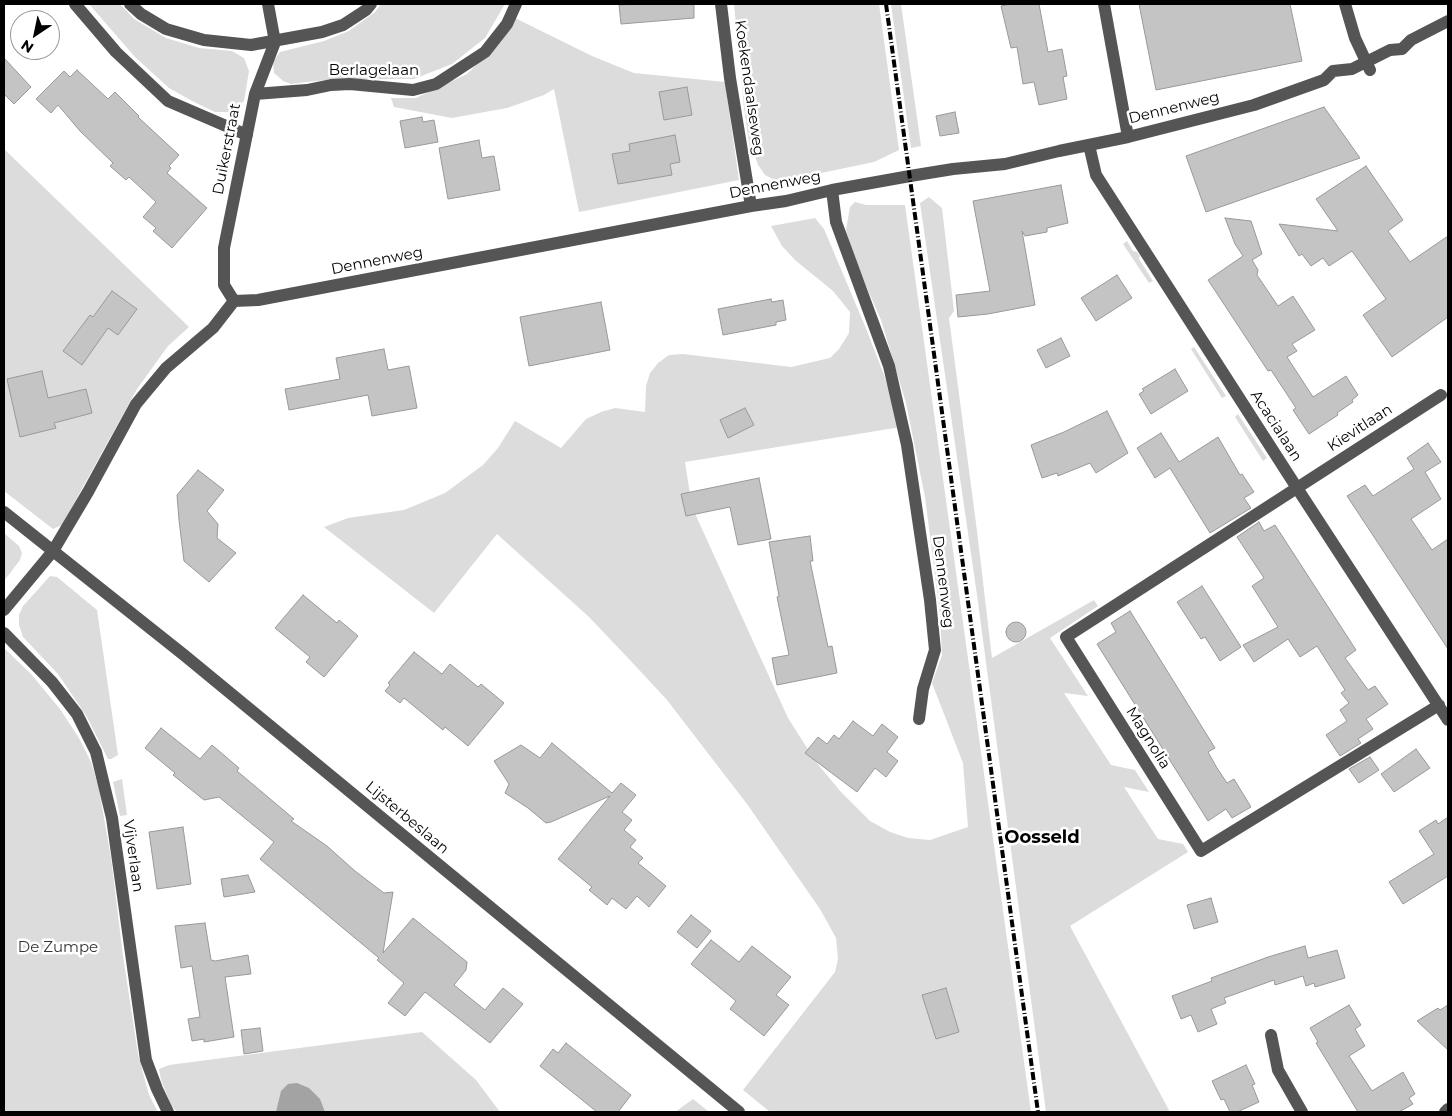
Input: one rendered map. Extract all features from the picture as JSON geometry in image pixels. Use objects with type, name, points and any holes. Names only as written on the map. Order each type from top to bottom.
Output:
[{"type":"street","points":[[75,4],[116,52],[168,101],[247,135]]},
{"type":"street","points":[[130,4],[141,14],[166,29],[204,40],[251,45],[322,32],[343,25],[366,10],[371,4]]},
{"type":"street","points":[[268,4],[275,42]]},
{"type":"street","name":"Berlagelaan","points":[[255,94],[307,90],[331,85],[350,84],[413,90],[436,84],[485,52],[507,24],[516,4]]},
{"type":"street","name":"Koekendaalseweg","points":[[721,4],[730,78],[751,206]]},
{"type":"street","points":[[1104,4],[1128,137]]},
{"type":"street","points":[[1345,4],[1355,38],[1368,66]]},
{"type":"street","name":"Dennenweg","points":[[234,301],[258,300],[751,206],[786,201],[832,190],[952,169],[1006,164],[1128,137],[1254,104],[1324,80],[1333,71],[1368,66],[1390,50],[1402,48],[1411,40],[1448,21]]},
{"type":"street","name":"Duikerstraat","points":[[234,301],[224,286],[224,248],[255,94],[275,42]]},
{"type":"street","name":"Acacialaan","points":[[1089,145],[1096,175],[1296,488],[1448,720]]},
{"type":"street","name":"Dennenweg","points":[[832,190],[836,222],[889,366],[906,445],[930,600],[934,650],[923,689],[919,719]]},
{"type":"street","points":[[4,610],[53,551],[136,404],[166,368],[213,328],[234,301]]},
{"type":"street","name":"Kievitlaan","points":[[1296,488],[1441,394]]},
{"type":"street","name":"Magnolia","points":[[1296,488],[1066,637],[1201,851],[1439,704]]},
{"type":"street","name":"Lijsterbeslaan","points":[[4,512],[184,655],[736,1111]]},
{"type":"street","name":"Vijverlaan","points":[[4,633],[52,682],[77,714],[96,752],[112,818],[146,1060],[156,1089],[168,1112]]},
{"type":"street","points":[[1270,1035],[1278,1070],[1302,1112]]},
{"type":"street","points":[[1445,1112],[1448,1109]]},
{"type":"green space","points":[[89,4],[120,4],[134,19],[166,38],[199,48],[232,51],[244,58],[249,71],[244,101],[229,112],[215,112],[169,88],[135,57]]},
{"type":"green space","points":[[381,4],[505,4],[485,38],[452,64],[414,79],[334,79],[291,84],[283,81],[274,73],[273,62],[280,52],[324,41],[349,31],[375,12]]},
{"type":"green space","points":[[734,4],[879,4],[899,150],[874,162],[783,181],[775,180],[765,175],[758,165],[755,156],[751,157],[744,108]]},
{"type":"green space","points":[[891,4],[901,4],[921,146],[911,148]]},
{"type":"green space","points":[[515,18],[592,56],[634,73],[725,82],[739,180],[579,212],[554,89],[544,95],[507,108],[452,118],[394,107],[391,98],[416,98],[467,74],[498,44]]},
{"type":"green space","points":[[4,149],[189,327],[168,346],[137,389],[62,525],[53,529],[4,491]]},
{"type":"green space","points":[[929,197],[942,208],[954,311],[949,318],[992,658],[1094,600],[1098,606],[1050,638],[1088,696],[1064,693],[1111,765],[1135,770],[1149,792],[1124,787],[1158,839],[1183,844],[1188,852],[1070,926],[1170,1112],[1046,1112],[977,595],[920,203]]},
{"type":"green space","points":[[855,202],[866,205],[905,205],[1031,1112],[770,1112],[743,1090],[835,972],[838,959],[836,938],[820,909],[747,804],[667,700],[589,617],[497,534],[434,613],[324,527],[348,518],[404,510],[445,493],[483,465],[498,448],[515,421],[561,448],[586,419],[601,412],[615,408],[645,412],[646,386],[650,373],[658,363],[669,355],[683,354],[791,367],[830,358],[839,349],[849,333],[850,312],[833,291],[795,260],[782,246],[771,226],[815,218],[824,229],[865,326],[901,427],[685,462],[692,507],[788,718],[816,762],[841,792],[870,821],[890,832],[908,838],[930,840],[968,827],[963,763],[932,683],[942,655],[940,615],[925,497],[906,403],[881,320],[854,258],[846,230],[850,207]]},
{"type":"green space","points":[[1127,241],[1133,251],[1137,252],[1140,256],[1139,259],[1153,281],[1149,283],[1123,244]]},
{"type":"green space","points":[[1194,347],[1226,396],[1222,398],[1191,349]]},
{"type":"green space","points":[[1238,414],[1267,458],[1263,461],[1235,417]]},
{"type":"green space","points":[[4,533],[19,546],[22,553],[20,560],[4,581]]},
{"type":"green space","points":[[50,576],[57,577],[97,610],[118,755],[111,759],[108,759],[87,717],[58,674],[23,637],[19,625],[19,615],[23,606]]},
{"type":"green space","name":"De Zumpe","points":[[4,648],[31,674],[60,709],[79,738],[91,762],[99,789],[111,858],[138,1054],[149,1095],[158,1112],[4,1112]]},
{"type":"green space","points":[[122,779],[127,815],[120,816],[113,782]]},
{"type":"green space","points":[[422,1032],[476,1080],[500,1112],[177,1112],[171,1105],[161,1080],[159,1069],[169,1065]]},
{"type":"green space","points":[[693,1099],[709,1112],[675,1112]]},
{"type":"shaded area","points":[[297,1083],[309,1088],[320,1099],[325,1112],[276,1112],[281,1091],[288,1084]]},
{"type":"building","points":[[694,4],[694,18],[621,24],[619,5]]},
{"type":"building","points":[[1039,4],[1048,52],[1062,49],[1067,76],[1063,77],[1067,99],[1039,105],[1034,82],[1023,84],[1017,47],[1011,48],[1001,6]]},
{"type":"building","points":[[1139,4],[1290,4],[1302,61],[1156,90]]},
{"type":"building","points":[[4,58],[31,87],[14,104],[4,94]]},
{"type":"building","points":[[77,70],[108,99],[115,92],[138,117],[179,155],[169,166],[171,168],[167,173],[207,208],[172,248],[153,231],[156,228],[143,217],[156,202],[129,177],[126,180],[110,166],[113,163],[80,131],[58,105],[51,113],[36,99],[64,71],[70,77]]},
{"type":"building","points":[[687,87],[692,115],[664,120],[659,92]]},
{"type":"building","points":[[1324,107],[1360,158],[1206,212],[1186,156]]},
{"type":"building","points":[[955,112],[959,133],[940,136],[936,116]]},
{"type":"building","points":[[422,117],[423,122],[434,120],[438,142],[405,148],[400,121]]},
{"type":"building","points":[[675,135],[680,162],[670,164],[672,175],[618,184],[612,154],[630,151],[629,144]]},
{"type":"building","points":[[479,140],[482,158],[494,156],[500,190],[448,199],[439,148]]},
{"type":"building","points":[[1366,166],[1403,220],[1388,231],[1410,262],[1448,236],[1448,317],[1392,357],[1363,315],[1386,299],[1352,251],[1329,266],[1323,258],[1311,266],[1302,254],[1299,256],[1279,224],[1338,231],[1316,199]]},
{"type":"building","points":[[1061,185],[1068,223],[1047,228],[1047,232],[1025,236],[1022,231],[1035,305],[988,314],[958,317],[956,295],[990,291],[973,201]]},
{"type":"building","points":[[1225,218],[1251,221],[1262,254],[1252,260],[1258,270],[1257,275],[1278,306],[1293,296],[1315,330],[1292,344],[1297,351],[1287,357],[1313,397],[1346,376],[1358,395],[1352,400],[1353,402],[1337,413],[1338,415],[1309,434],[1293,410],[1296,408],[1271,370],[1268,371],[1208,280],[1243,256],[1235,244]]},
{"type":"building","points":[[1117,275],[1132,298],[1096,321],[1081,298]]},
{"type":"building","points":[[112,291],[137,309],[118,335],[108,328],[82,365],[63,351],[90,315],[93,317]]},
{"type":"building","points":[[771,299],[772,302],[783,300],[786,320],[776,322],[776,325],[723,335],[718,309]]},
{"type":"building","points":[[601,302],[610,350],[529,366],[520,317]]},
{"type":"building","points":[[1061,338],[1070,356],[1046,368],[1037,350]]},
{"type":"building","points":[[384,349],[388,370],[409,366],[417,408],[372,416],[368,395],[289,410],[285,389],[340,379],[336,358]]},
{"type":"building","points":[[1175,369],[1188,391],[1151,414],[1139,394],[1144,391],[1142,389]]},
{"type":"building","points":[[42,371],[48,398],[86,389],[92,413],[54,423],[56,428],[20,437],[7,379]]},
{"type":"building","points":[[745,408],[754,425],[728,438],[720,420]]},
{"type":"building","points":[[1107,411],[1128,453],[1096,473],[1090,463],[1058,476],[1057,473],[1042,478],[1031,445],[1064,432]]},
{"type":"building","points":[[1161,433],[1179,462],[1218,437],[1240,475],[1242,474],[1254,492],[1244,498],[1251,508],[1210,533],[1170,468],[1155,478],[1137,448]]},
{"type":"building","points":[[1428,443],[1441,462],[1425,472],[1441,499],[1411,519],[1432,550],[1448,539],[1448,649],[1347,496],[1365,485],[1373,496],[1414,469],[1407,458]]},
{"type":"building","points":[[198,470],[224,490],[207,511],[218,524],[217,538],[236,553],[209,582],[184,561],[179,520],[177,495]]},
{"type":"building","points":[[759,478],[771,539],[738,545],[730,507],[686,516],[681,494]]},
{"type":"building","points":[[1259,522],[1264,531],[1275,525],[1356,650],[1345,658],[1368,690],[1375,686],[1388,704],[1366,719],[1373,729],[1358,739],[1361,743],[1340,756],[1326,735],[1347,721],[1340,710],[1349,703],[1341,693],[1345,690],[1317,646],[1300,657],[1288,639],[1254,662],[1243,645],[1278,627],[1252,586],[1264,578],[1237,537]]},
{"type":"building","points":[[810,536],[813,561],[810,561],[828,647],[832,646],[837,673],[777,685],[772,658],[789,655],[777,597],[779,596],[769,542]]},
{"type":"building","points":[[1202,586],[1241,647],[1220,661],[1205,637],[1201,639],[1177,602]]},
{"type":"building","points":[[303,595],[337,623],[339,620],[358,636],[324,677],[306,662],[310,657],[275,628]]},
{"type":"building","points":[[1130,611],[1215,748],[1208,752],[1217,768],[1227,783],[1234,779],[1251,807],[1232,818],[1226,809],[1208,821],[1097,644],[1116,632],[1111,623]]},
{"type":"building","points":[[1016,622],[1023,625],[1026,632],[1023,639],[1016,642],[1009,639],[1006,632],[1009,625]]},
{"type":"building","points":[[414,652],[442,674],[450,664],[478,687],[481,684],[504,703],[468,746],[445,727],[443,730],[404,698],[400,703],[385,691],[390,685],[388,683]]},
{"type":"building","points":[[853,721],[873,736],[882,724],[898,737],[887,752],[898,761],[886,777],[875,768],[857,792],[805,753],[818,737],[827,744],[834,735],[839,739]]},
{"type":"building","points":[[161,728],[200,759],[212,745],[239,768],[237,771],[294,819],[291,821],[327,846],[384,893],[393,892],[383,953],[413,918],[467,962],[466,970],[454,985],[485,1010],[503,988],[523,1004],[490,1043],[425,992],[405,1016],[388,1003],[404,983],[377,960],[379,958],[260,859],[274,842],[219,797],[204,800],[173,775],[175,773],[145,748]]},
{"type":"building","points":[[552,743],[612,793],[621,783],[636,795],[622,812],[632,820],[624,830],[636,840],[630,847],[643,858],[638,863],[666,886],[649,907],[637,896],[626,909],[612,898],[607,905],[589,890],[592,887],[558,859],[610,796],[546,823],[505,793],[509,784],[494,761],[521,745],[540,758]]},
{"type":"building","points":[[1416,749],[1430,768],[1394,792],[1381,774]]},
{"type":"building","points":[[1370,757],[1379,770],[1359,783],[1349,769]]},
{"type":"building","points":[[1448,817],[1448,876],[1403,904],[1389,882],[1434,854],[1419,831],[1436,820],[1438,824]]},
{"type":"building","points":[[183,827],[191,884],[157,889],[149,832]]},
{"type":"building","points":[[248,875],[255,892],[224,897],[221,879]]},
{"type":"building","points":[[1211,898],[1218,922],[1194,929],[1187,905]]},
{"type":"building","points":[[691,915],[711,931],[697,948],[677,932]]},
{"type":"building","points":[[205,923],[211,960],[215,961],[248,955],[251,974],[225,977],[234,1037],[204,1042],[204,1039],[192,1041],[188,1019],[200,1017],[192,966],[181,968],[175,926]]},
{"type":"building","points":[[711,940],[739,962],[752,946],[791,977],[776,995],[789,1005],[764,1036],[730,1009],[736,1001],[691,964]]},
{"type":"building","points":[[1305,946],[1308,958],[1337,950],[1345,978],[1315,987],[1314,983],[1306,986],[1303,976],[1275,985],[1274,980],[1224,998],[1226,1003],[1211,1009],[1217,1024],[1198,1032],[1191,1015],[1181,1019],[1172,996],[1212,981],[1211,978],[1268,957]]},
{"type":"building","points":[[946,988],[959,1032],[936,1039],[922,995]]},
{"type":"building","points":[[1349,1005],[1361,1025],[1355,1029],[1365,1046],[1349,1056],[1372,1091],[1403,1072],[1415,1094],[1409,1098],[1413,1104],[1399,1112],[1358,1112],[1316,1043],[1318,1042],[1310,1028]]},
{"type":"building","points":[[1448,1005],[1448,1050],[1417,1021],[1438,1008],[1440,1010]]},
{"type":"building","points":[[260,1028],[263,1051],[244,1054],[241,1030]]},
{"type":"building","points":[[566,1043],[631,1095],[618,1112],[597,1112],[540,1066],[553,1049],[558,1053]]},
{"type":"building","points":[[1246,1065],[1255,1084],[1252,1085],[1259,1102],[1237,1112],[1230,1112],[1224,1099],[1221,1100],[1212,1081]]},
{"type":"railway","points":[[886,4],[1038,1112]]},
{"type":"district","name":"Oosseld","points":[[1042,838]]}]
